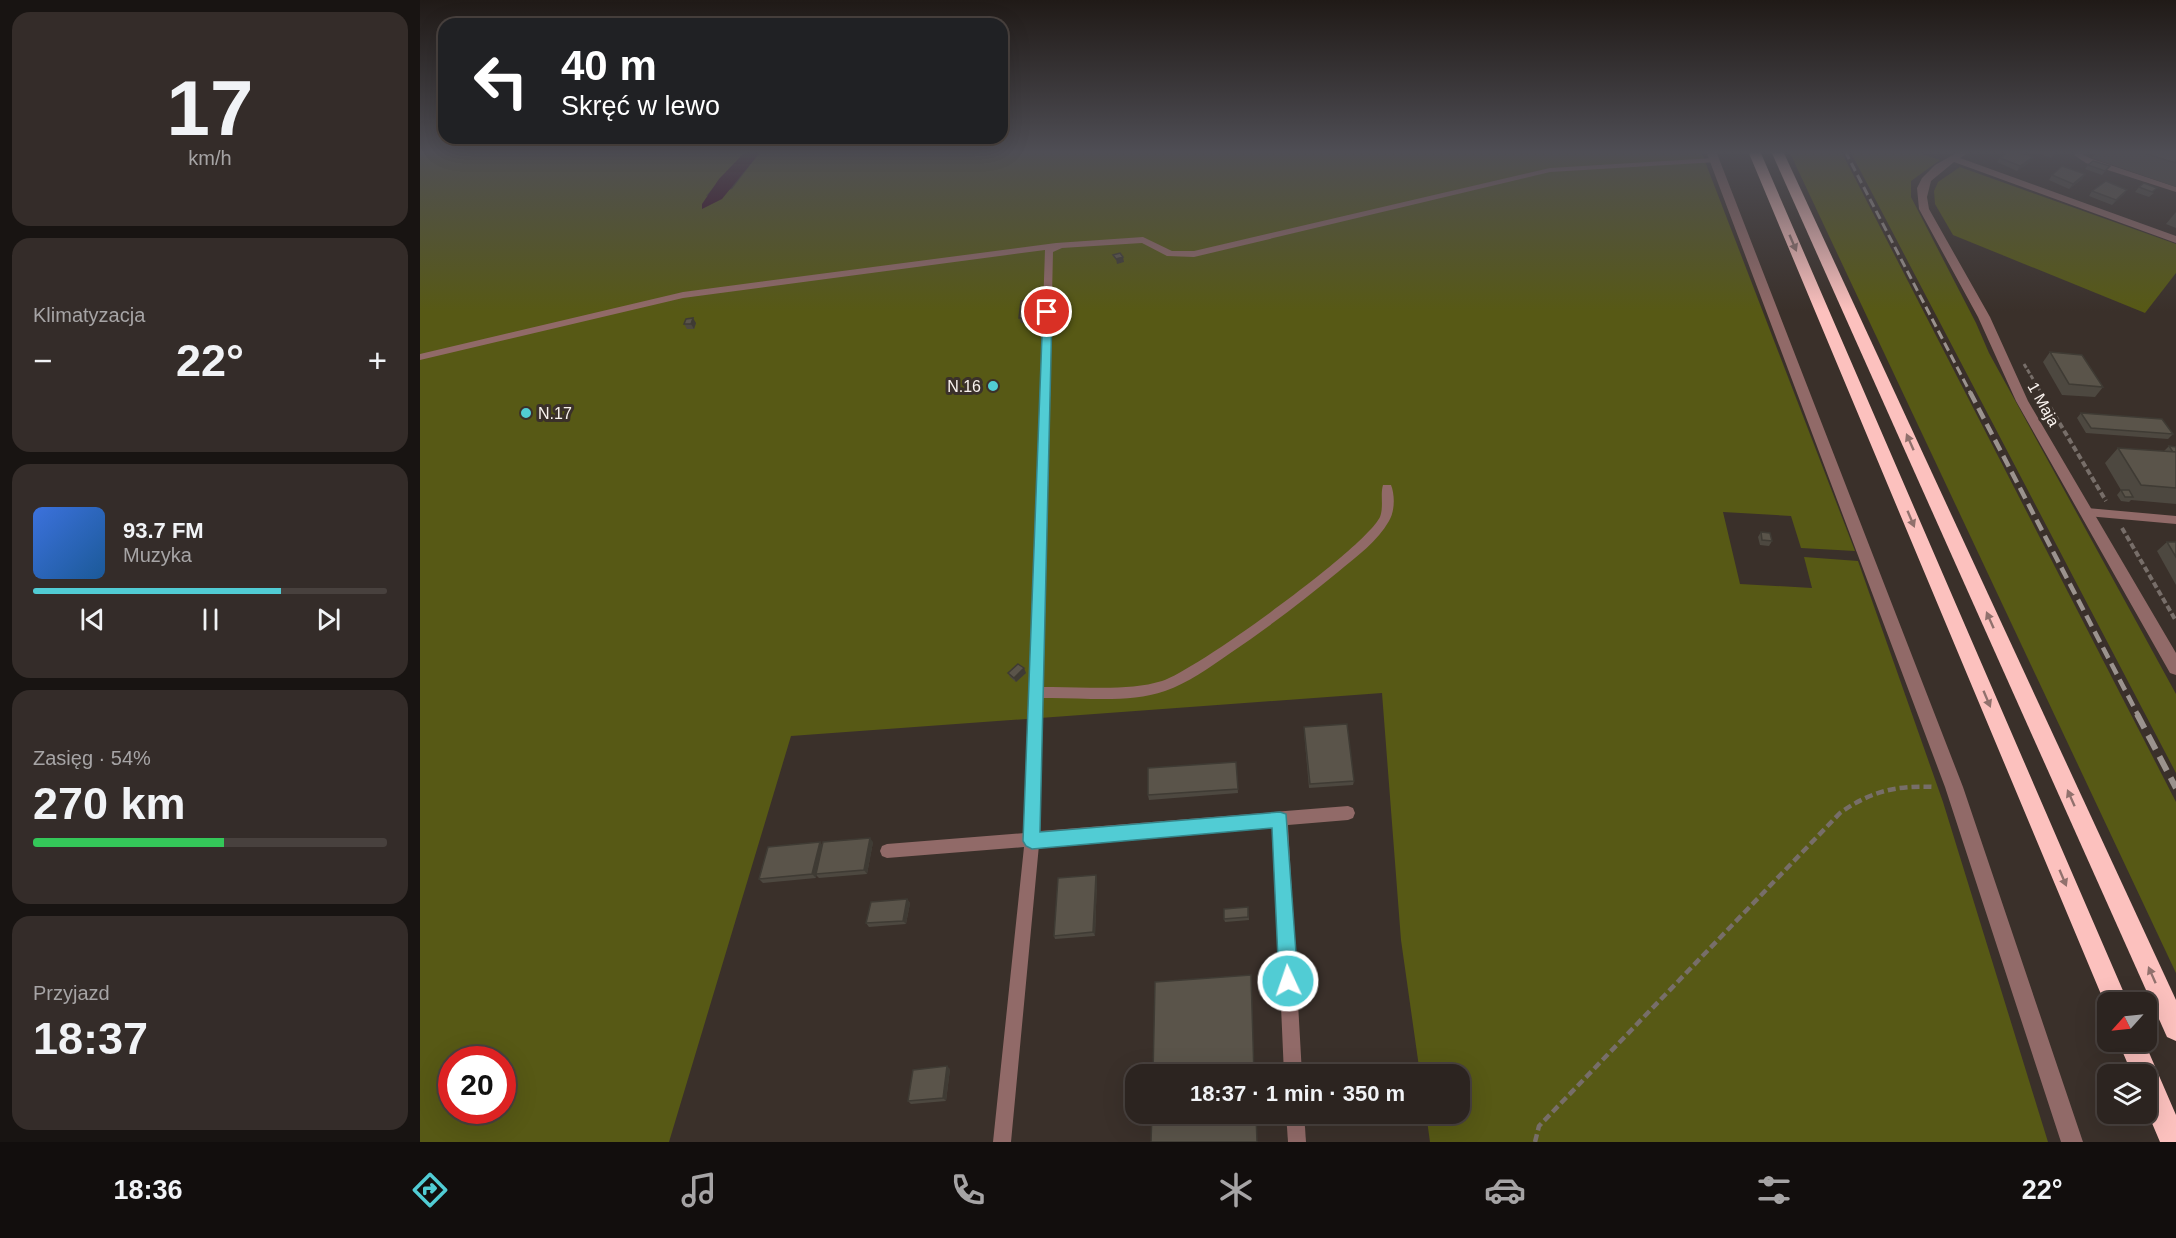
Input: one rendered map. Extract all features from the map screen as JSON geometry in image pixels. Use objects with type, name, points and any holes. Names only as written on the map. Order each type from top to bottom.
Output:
[{"type":"highway","points":[[1777,204],[2111,992]]},
{"type":"highway","points":[[1801,204],[2176,1028]]},
{"type":"highway","points":[[2157,1101],[2174,1142]]},
{"type":"street","points":[[1731,204],[1954,787],[2072,1142]]},
{"type":"street","name":"1 Maja","points":[[1922,204],[1984,317],[2022,401],[2176,668]]},
{"type":"street","points":[[2078,204],[2176,240]]},
{"type":"lane","points":[[420,357],[683,296],[1060,246],[1143,240],[1170,254],[1194,254],[1405,204]]},
{"type":"lane","points":[[1002,1142],[1032,841],[1049,251],[1060,246]]},
{"type":"lane","points":[[1035,693],[1144,690],[1182,679],[1325,577],[1354,551],[1384,520],[1388,504],[1387,488]]},
{"type":"lane","points":[[2087,512],[2176,520]]},
{"type":"lane","points":[[886,851],[1032,841],[1348,813]]},
{"type":"lane","points":[[1280,819],[1292,1064]]},
{"type":"lane","points":[[1296,1124],[1297,1142]]},
{"type":"path","points":[[2023,362],[2176,621]]},
{"type":"path","points":[[1535,1142],[1539,1126],[1840,813],[1875,790],[1891,786],[1954,787]]},
{"type":"shaded area","points":[[420,204],[1722,204],[1855,551],[1801,548],[1791,516],[1723,512],[1740,584],[1812,588],[1804,557],[1858,561],[1943,802],[2048,1142],[1430,1142],[1428,1124],[1470,1124],[1470,1064],[1419,1064],[1401,940],[1382,693],[791,736],[669,1142],[420,1142]]},
{"type":"shaded area","points":[[1814,204],[1868,204],[2176,802],[2176,973]]},
{"type":"shaded area","points":[[1878,204],[1915,204],[1989,353],[2176,694],[2176,773]]},
{"type":"shaded area","points":[[1935,204],[2065,204],[2176,244],[2176,273],[2145,313],[1953,235]]},
{"type":"building","points":[[1120,253],[1123,257],[1116,259],[1113,255]]},
{"type":"building","points":[[1036,299],[1035,317],[1019,318],[1021,301]]},
{"type":"building","points":[[693,318],[691,324],[684,324],[686,319]]},
{"type":"building","points":[[2050,352],[2082,355],[2103,387],[2069,384]]},
{"type":"building","points":[[2081,413],[2162,419],[2173,434],[2091,428]]},
{"type":"building","points":[[2169,446],[2176,447],[2176,452],[2173,452]]},
{"type":"building","points":[[2118,448],[2176,452],[2176,488],[2141,485]]},
{"type":"building","points":[[2121,490],[2129,490],[2133,497],[2125,497]]},
{"type":"building","points":[[1761,532],[1770,533],[1772,541],[1762,540]]},
{"type":"building","points":[[2167,542],[2176,542],[2176,557]]},
{"type":"building","points":[[1018,664],[1024,668],[1014,678],[1008,673]]},
{"type":"building","points":[[1347,724],[1354,781],[1310,784],[1304,727]]},
{"type":"building","points":[[1236,762],[1238,789],[1148,795],[1148,768]]},
{"type":"building","points":[[870,838],[864,870],[816,874],[823,842]]},
{"type":"building","points":[[820,842],[812,874],[759,879],[768,847]]},
{"type":"building","points":[[1096,875],[1093,932],[1054,936],[1058,878]]},
{"type":"building","points":[[907,899],[903,921],[866,923],[871,902]]},
{"type":"building","points":[[1248,907],[1248,917],[1224,919],[1224,909]]},
{"type":"building","points":[[1251,975],[1254,1064],[1153,1064],[1155,982]]},
{"type":"building","points":[[947,1066],[943,1098],[908,1101],[913,1070]]},
{"type":"building","points":[[1152,1124],[1256,1124],[1257,1142],[1151,1142]]},
{"type":"railway","points":[[1873,204],[1971,394]]},
{"type":"railway","points":[[1970,392],[2138,715]]},
{"type":"railway","points":[[2137,714],[2176,788]]},
{"type":"place","name":"N.16","points":[[993,386]]},
{"type":"place","name":"N.17","points":[[526,413]]},
{"type":"route","points":[[1047,312],[1032,841],[1280,819],[1288,981]]}]
